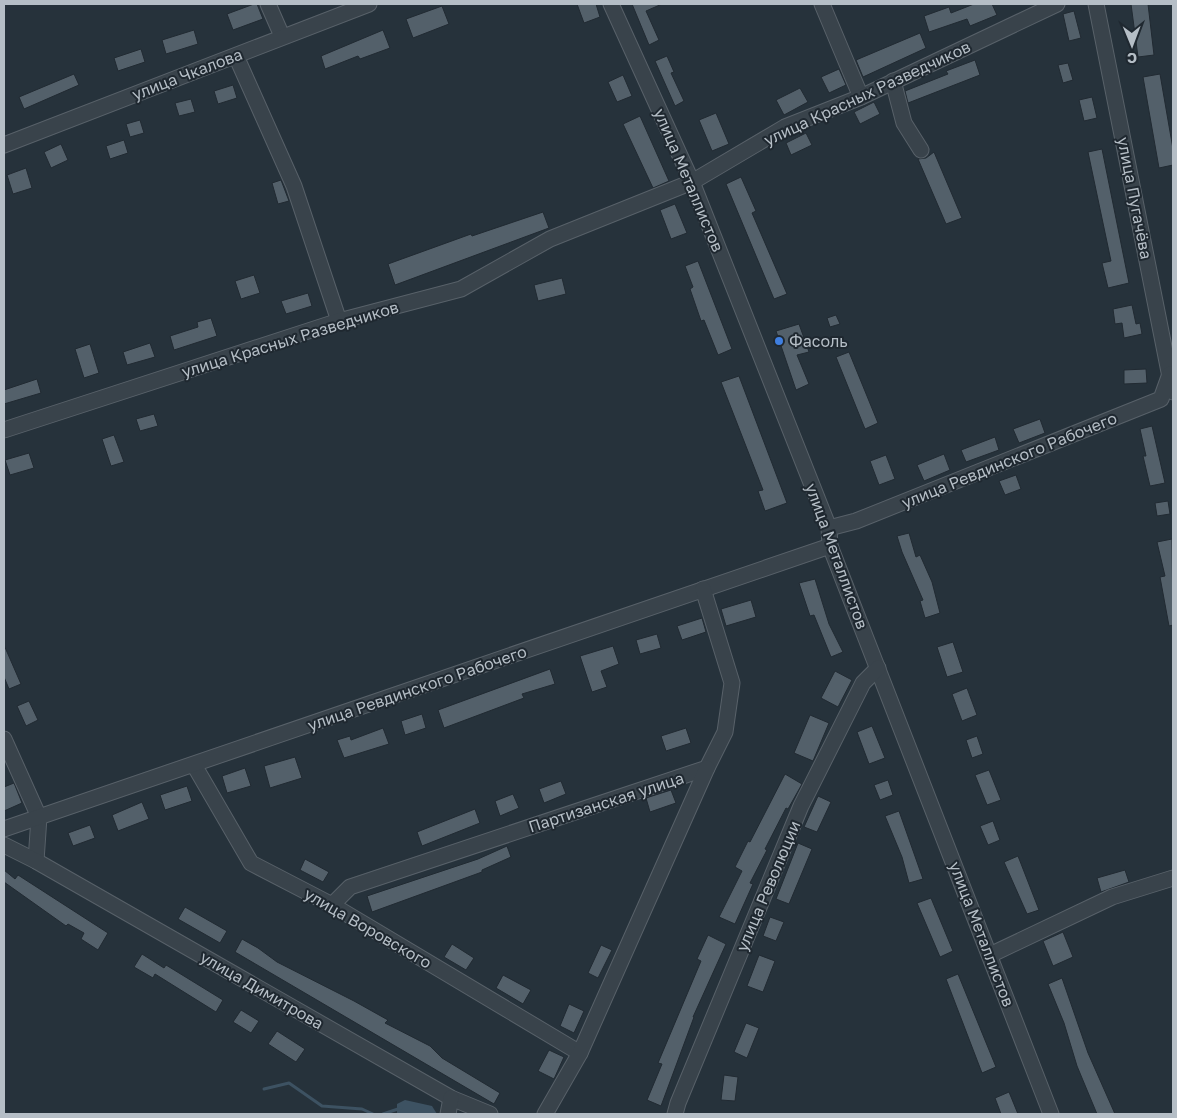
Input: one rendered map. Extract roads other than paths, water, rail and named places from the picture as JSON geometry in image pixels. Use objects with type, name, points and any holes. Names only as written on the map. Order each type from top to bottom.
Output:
[{"type":"street","points":[[268,4],[282,36]]},
{"type":"street","name":"улица Чкалова","points":[[4,145],[236,56],[282,36],[369,4]]},
{"type":"street","name":"улица Металлистов","points":[[611,4],[692,182],[829,528],[830,546],[1051,1114]]},
{"type":"street","points":[[822,4],[861,97]]},
{"type":"street","name":"улица Красных Разведчиков","points":[[4,430],[339,320],[461,289],[550,239],[692,182],[785,127],[861,97],[1057,4]]},
{"type":"street","name":"улица Пугачёва","points":[[1096,4],[1172,373],[1173,392]]},
{"type":"street","points":[[236,56],[294,186],[339,320]]},
{"type":"street","points":[[893,81],[904,123],[921,150]]},
{"type":"street","name":"улица Ревдинского Рабочего","points":[[829,528],[856,521],[1161,399],[1172,373]]},
{"type":"street","name":"улица Ревдинского Рабочего","points":[[4,829],[830,546]]},
{"type":"street","points":[[545,1114],[580,1053],[707,768],[725,732],[732,684],[703,589]]},
{"type":"street","name":"улица Революции","points":[[675,1114],[681,1094],[801,806],[863,683],[878,668]]},
{"type":"street","points":[[4,739],[39,817],[36,861]]},
{"type":"street","name":"улица Воровского","points":[[194,765],[251,863],[332,905],[580,1053]]},
{"type":"street","name":"Партизанская улица","points":[[332,905],[350,887],[707,768]]},
{"type":"street","name":"улица Димитрова","points":[[4,845],[36,861],[451,1098],[490,1114]]},
{"type":"street","points":[[990,955],[1112,897],[1173,878]]},
{"type":"street","points":[[448,1114],[451,1098]]},
{"type":"water","points":[[405,1100],[432,1106],[437,1114],[397,1114],[397,1104]]},
{"type":"waterway","points":[[264,1089],[289,1083],[322,1106],[362,1109],[373,1114]]},
{"type":"waterway","points":[[383,1114],[401,1108]]},
{"type":"place","name":"Фасоль","points":[[779,341]]}]
